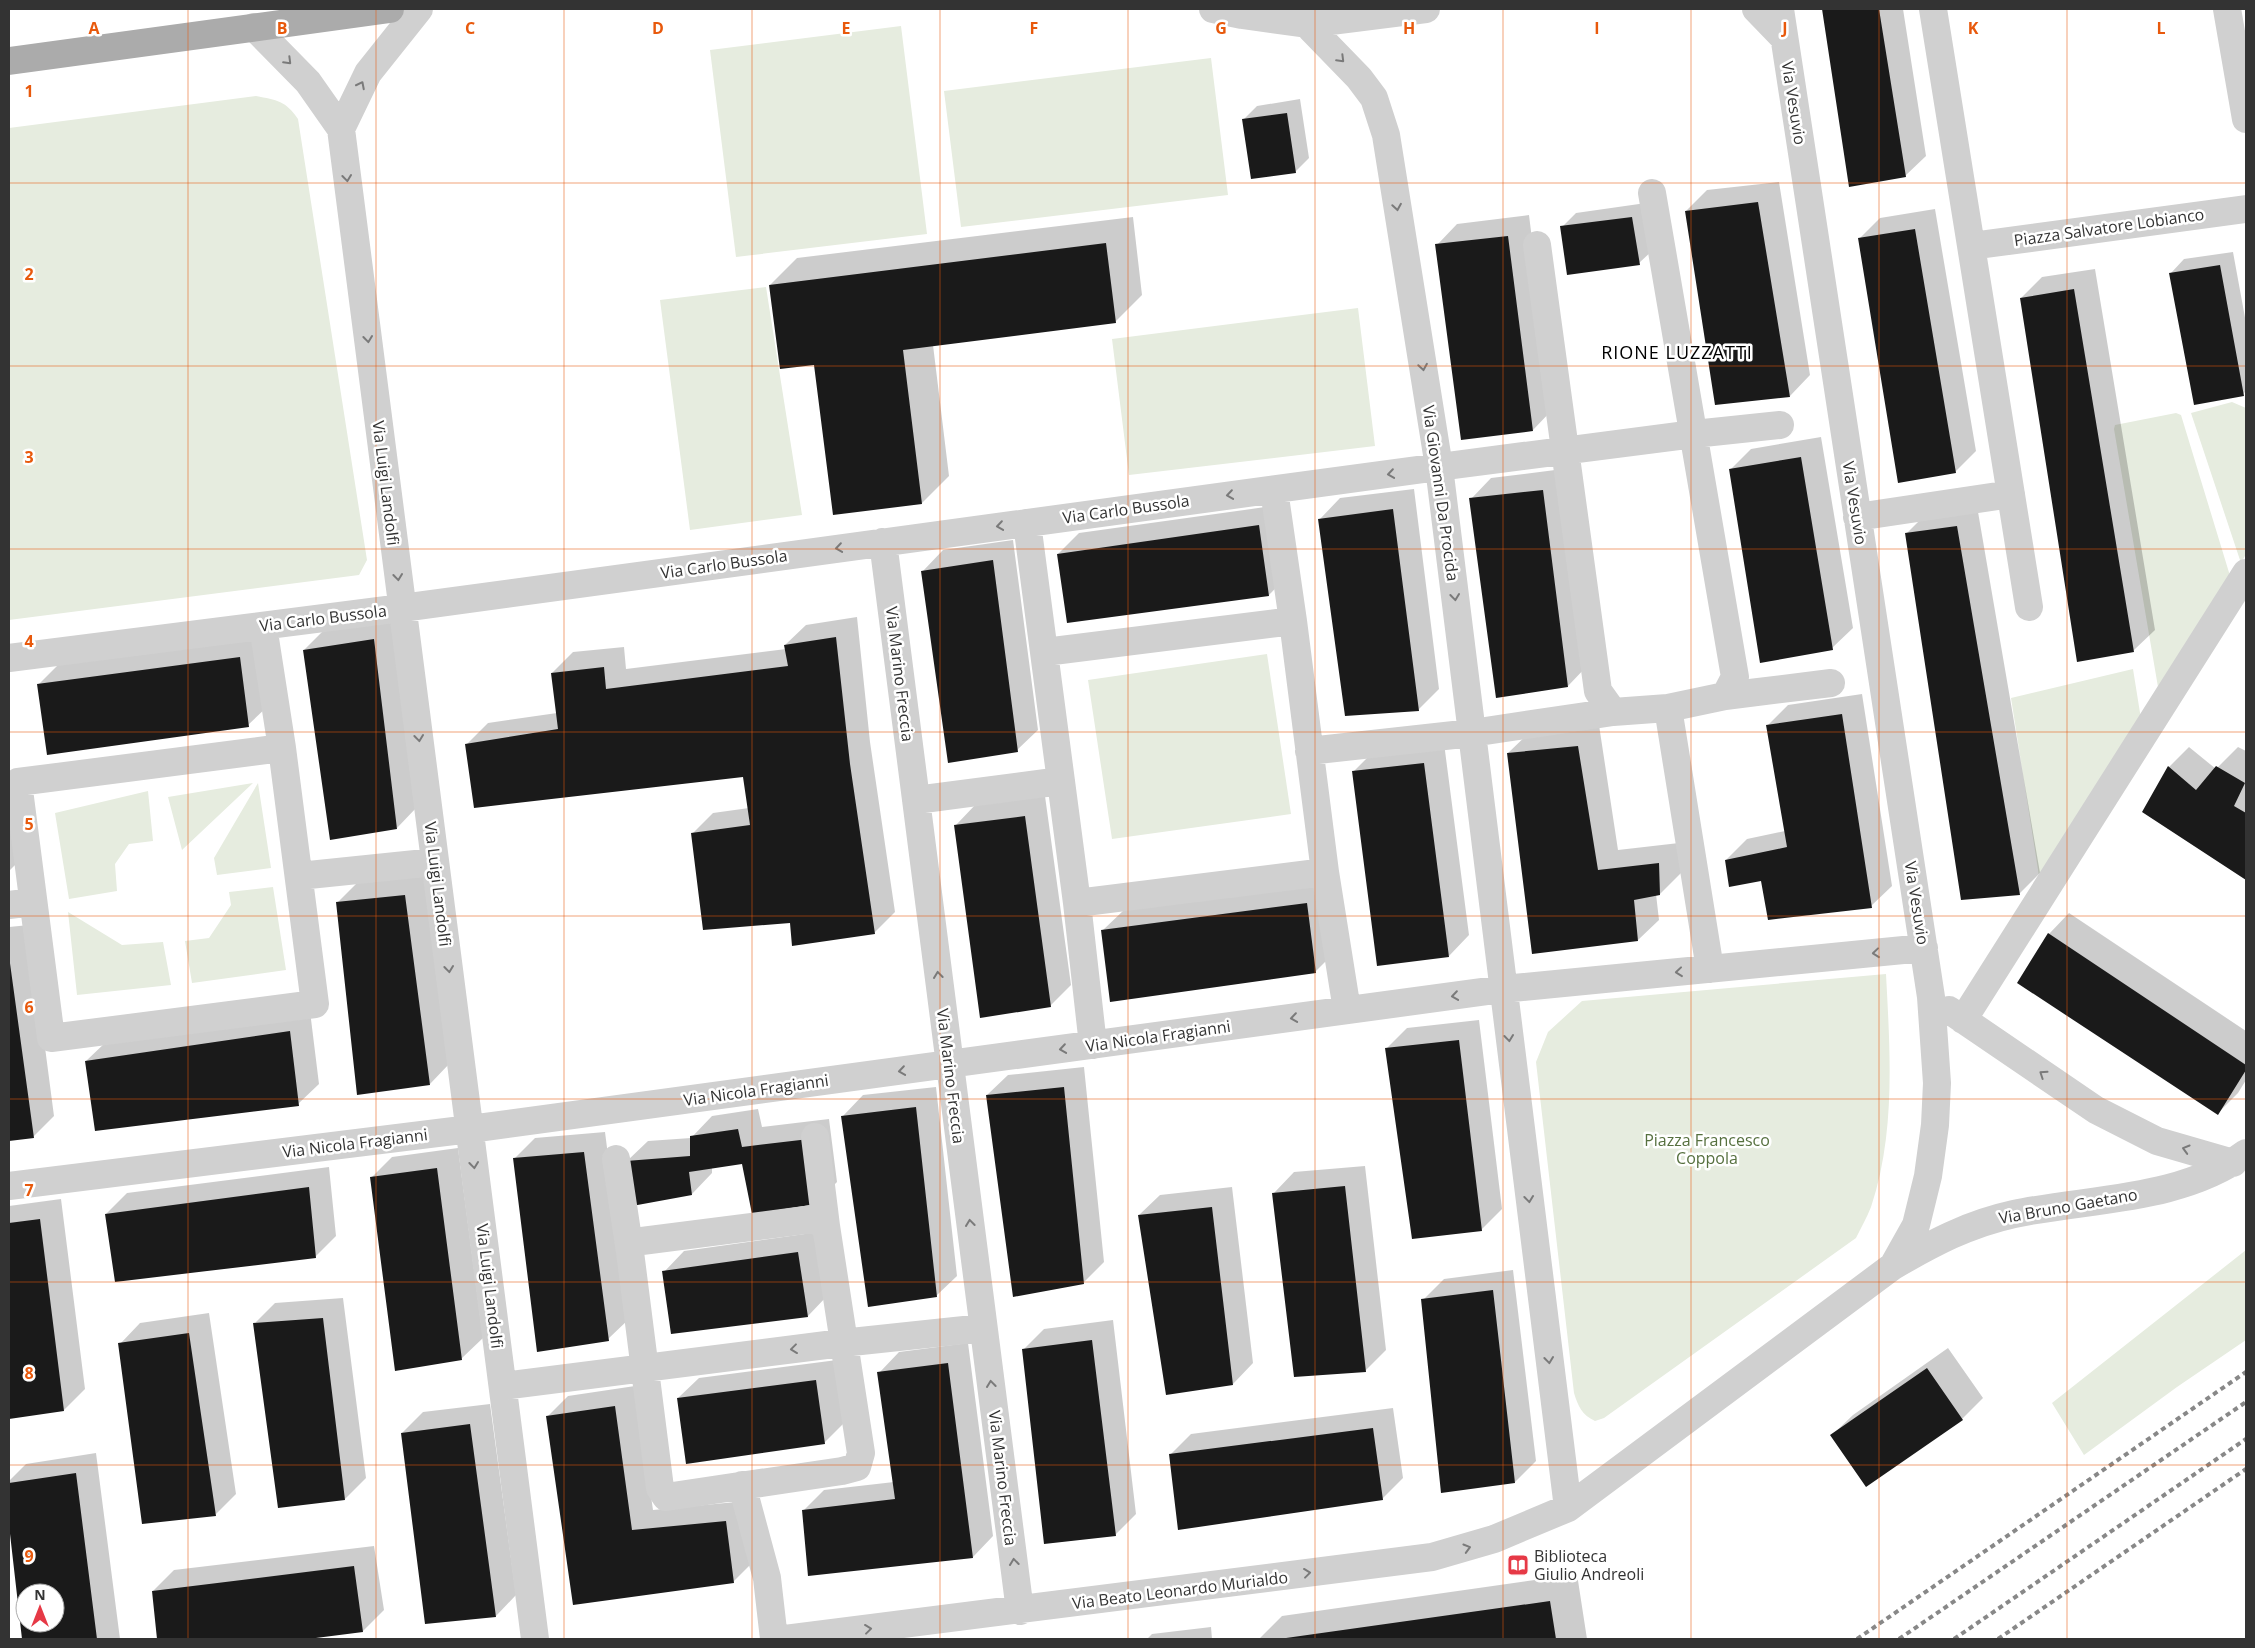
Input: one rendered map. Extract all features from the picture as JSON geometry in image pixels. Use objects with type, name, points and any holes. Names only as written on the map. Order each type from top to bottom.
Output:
[{"type":"main road","points":[[9,61],[390,9]]},
{"type":"street","points":[[341,130],[368,73],[419,9]]},
{"type":"street","points":[[1213,9],[1242,15],[1300,16],[1426,9]]},
{"type":"street","points":[[1756,9],[1784,38]]},
{"type":"street","name":"Via Vesuvio","points":[[1780,9],[1931,997]]},
{"type":"street","points":[[1933,9],[2029,607]]},
{"type":"street","points":[[2228,9],[2246,118]]},
{"type":"street","name":"Via Giovanni Da Procida","points":[[1300,16],[1360,78],[1374,98],[1386,135],[1440,467],[1503,989]]},
{"type":"street","name":"Via Luigi Landolfi","points":[[254,27],[308,82],[341,130],[535,1639]]},
{"type":"street","points":[[1652,193],[1735,677],[1725,696]]},
{"type":"street","name":"Piazza Salvatore Lobianco","points":[[1971,246],[2246,209]]},
{"type":"street","points":[[1537,245],[1598,691],[1613,712]]},
{"type":"street","name":"Via Carlo Bussola","points":[[9,658],[402,608],[1440,467],[1694,434],[1780,425]]},
{"type":"street","points":[[1274,490],[1325,872],[1347,1010]]},
{"type":"street","points":[[1858,516],[2011,494]]},
{"type":"street","points":[[1027,523],[1062,781],[1093,1045]]},
{"type":"street","name":"Via Marino Freccia","points":[[883,542],[1020,1611]]},
{"type":"street","points":[[1963,1020],[2246,574]]},
{"type":"street","points":[[1045,652],[1293,621]]},
{"type":"street","points":[[263,626],[282,748],[315,1004],[51,1038],[21,903],[18,782],[282,748]]},
{"type":"street","points":[[1309,751],[1472,733],[1613,712],[1668,708],[1725,696],[1831,683]]},
{"type":"street","points":[[1668,708],[1710,969]]},
{"type":"street","points":[[916,800],[1062,781]]},
{"type":"street","points":[[299,876],[435,862]]},
{"type":"street","points":[[1077,903],[1325,872]]},
{"type":"street","points":[[1924,948],[1503,989],[1568,1508],[1893,1266],[1916,1225],[1928,1176],[1935,1125],[1938,1083],[1931,997]]},
{"type":"street","name":"Via Nicola Fragianni","points":[[9,1186],[470,1128],[1503,989]]},
{"type":"street","points":[[1931,997],[2096,1110],[2158,1141],[2240,1158]]},
{"type":"street","points":[[616,1159],[630,1252],[660,1488],[666,1497],[842,1471],[857,1467],[861,1454],[842,1343],[815,1137]]},
{"type":"street","name":"Via Bruno Gaetano","points":[[1893,1266],[1945,1237],[1976,1224],[2013,1214],[2156,1191],[2187,1182],[2240,1158]]},
{"type":"street","points":[[630,1252],[634,1242],[813,1219],[826,1226]]},
{"type":"street","points":[[503,1386],[842,1343],[984,1328]]},
{"type":"street","points":[[742,1485],[767,1578],[774,1639]]},
{"type":"street","name":"Via Beato Leonardo Murialdo","points":[[785,1639],[1020,1611],[1432,1557],[1494,1539],[1568,1508]]},
{"type":"green space","points":[[901,26],[927,234],[736,257],[710,50]]},
{"type":"green space","points":[[1211,58],[1228,195],[961,227],[944,91]]},
{"type":"green space","points":[[256,96],[280,102],[289,108],[298,119],[367,560],[359,575],[9,620],[9,128]]},
{"type":"green space","points":[[766,287],[802,515],[690,530],[660,300]]},
{"type":"green space","points":[[1358,308],[1375,446],[1129,475],[1112,339]]},
{"type":"green space","points":[[2232,402],[2246,408],[2246,554],[2241,563],[2191,413]]},
{"type":"green space","points":[[2176,413],[2181,415],[2231,579],[2158,687],[2114,429],[2115,425]]},
{"type":"green space","points":[[1267,654],[1291,814],[1112,839],[1088,680]]},
{"type":"green space","points":[[2133,669],[2141,719],[2039,876],[2011,698]]},
{"type":"green space","points":[[253,783],[182,850],[168,797]]},
{"type":"green space","points":[[258,783],[271,868],[217,875],[214,858]]},
{"type":"green space","points":[[148,791],[153,841],[129,844],[115,864],[117,891],[69,899],[55,813]]},
{"type":"green space","points":[[273,887],[286,970],[192,983],[185,941],[209,938],[231,905],[229,892]]},
{"type":"green space","points":[[68,912],[122,945],[163,942],[171,985],[77,995]]},
{"type":"green space","name":"Piazza Francesco Coppola","points":[[1886,974],[1890,1062],[1888,1121],[1879,1179],[1871,1207],[1856,1238],[1604,1418],[1595,1421],[1591,1419],[1581,1410],[1574,1393],[1536,1062],[1548,1032],[1582,1001]]},
{"type":"green space","points":[[2246,1250],[2246,1340],[2177,1387],[2084,1455],[2052,1403]]},
{"type":"building","points":[[1822,9],[1879,9],[1906,177],[1849,187]]},
{"type":"building","points":[[1287,113],[1296,173],[1251,179],[1242,119]]},
{"type":"building","points":[[1758,202],[1790,397],[1715,405],[1685,211]]},
{"type":"building","points":[[1632,217],[1640,265],[1567,275],[1560,226]]},
{"type":"building","points":[[1915,229],[1956,473],[1898,483],[1858,238]]},
{"type":"building","points":[[1508,236],[1533,431],[1461,440],[1435,244]]},
{"type":"building","points":[[1106,243],[1116,323],[903,350],[922,504],[833,515],[814,365],[780,369],[769,285]]},
{"type":"building","points":[[2220,265],[2244,396],[2194,405],[2169,273]]},
{"type":"building","points":[[2074,289],[2134,652],[2077,662],[2020,298]]},
{"type":"building","points":[[1801,457],[1833,650],[1760,663],[1729,469]]},
{"type":"building","points":[[1543,490],[1568,687],[1496,698],[1469,498]]},
{"type":"building","points":[[1393,509],[1419,711],[1345,716],[1318,519]]},
{"type":"building","points":[[1259,525],[1269,596],[1067,623],[1057,554]]},
{"type":"building","points":[[1957,526],[2020,895],[1961,900],[1905,533]]},
{"type":"building","points":[[993,560],[1018,752],[948,763],[921,571]]},
{"type":"building","points":[[836,637],[850,764],[875,934],[792,946],[790,923],[703,930],[691,833],[750,825],[743,777],[474,808],[465,744],[558,729],[551,673],[604,667],[606,689],[788,666],[784,645]]},
{"type":"building","points":[[374,639],[397,829],[330,840],[303,650]]},
{"type":"building","points":[[240,657],[249,727],[47,755],[37,684]]},
{"type":"building","points":[[1842,714],[1872,908],[1768,920],[1761,881],[1729,887],[1725,860],[1787,847],[1766,725]]},
{"type":"building","points":[[1578,746],[1598,870],[1659,863],[1660,895],[1634,900],[1638,941],[1532,954],[1507,753]]},
{"type":"building","points":[[1424,763],[1449,957],[1377,966],[1352,771]]},
{"type":"building","points":[[2168,766],[2196,790],[2216,766],[2245,783],[2234,806],[2246,813],[2246,880],[2142,812]]},
{"type":"building","points":[[1025,816],[1051,1007],[980,1018],[954,825]]},
{"type":"building","points":[[405,895],[430,1085],[357,1095],[336,902]]},
{"type":"building","points":[[1307,903],[1316,973],[1110,1002],[1101,930]]},
{"type":"building","points":[[2048,933],[2246,1065],[2246,1070],[2218,1115],[2017,983]]},
{"type":"building","points":[[9,956],[34,1138],[9,1141]]},
{"type":"building","points":[[290,1031],[299,1106],[95,1131],[85,1061]]},
{"type":"building","points":[[1459,1040],[1482,1231],[1412,1239],[1385,1048]]},
{"type":"building","points":[[1064,1087],[1084,1284],[1013,1297],[986,1095]]},
{"type":"building","points":[[916,1107],[937,1297],[868,1307],[841,1116]]},
{"type":"building","points":[[738,1129],[742,1147],[809,1139],[817,1204],[752,1214],[742,1164],[689,1172],[692,1195],[632,1206],[626,1161],[690,1156],[690,1136]]},
{"type":"building","points":[[584,1152],[609,1341],[537,1352],[513,1158]]},
{"type":"building","points":[[437,1168],[462,1360],[395,1371],[370,1177]]},
{"type":"building","points":[[1345,1186],[1366,1372],[1294,1377],[1272,1193]]},
{"type":"building","points":[[309,1187],[316,1258],[115,1282],[105,1214]]},
{"type":"building","points":[[1212,1207],[1233,1385],[1166,1395],[1138,1215]]},
{"type":"building","points":[[40,1219],[64,1411],[9,1419],[9,1223]]},
{"type":"building","points":[[798,1252],[808,1317],[671,1334],[662,1271]]},
{"type":"building","points":[[1493,1290],[1515,1483],[1441,1493],[1421,1299]]},
{"type":"building","points":[[323,1318],[345,1500],[278,1508],[253,1323]]},
{"type":"building","points":[[189,1333],[216,1516],[142,1524],[118,1343]]},
{"type":"building","points":[[1092,1340],[1116,1536],[1044,1544],[1022,1349]]},
{"type":"building","points":[[948,1363],[973,1558],[808,1576],[802,1510],[895,1499],[877,1372]]},
{"type":"building","points":[[1927,1368],[1963,1420],[1866,1487],[1830,1435]]},
{"type":"building","points":[[816,1380],[825,1444],[686,1464],[677,1398]]},
{"type":"building","points":[[615,1406],[632,1530],[726,1521],[734,1583],[573,1605],[546,1416]]},
{"type":"building","points":[[470,1424],[496,1617],[425,1624],[401,1433]]},
{"type":"building","points":[[1373,1428],[1383,1500],[1178,1530],[1169,1454]]},
{"type":"building","points":[[76,1473],[97,1639],[22,1639],[21,1633],[65,1633],[65,1583],[16,1583],[9,1525],[9,1483]]},
{"type":"building","points":[[354,1566],[363,1632],[308,1639],[157,1639],[152,1591]]},
{"type":"building","points":[[1550,1601],[1556,1639],[1286,1639],[1286,1638]]},
{"type":"railway","points":[[1857,1639],[2246,1372]]},
{"type":"railway","points":[[1899,1639],[2246,1402]]},
{"type":"railway","points":[[1954,1639],[2246,1439]]},
{"type":"railway","points":[[1998,1639],[2246,1469]]},
{"type":"place","name":"Biblioteca Giulio Andreoli","points":[[1518,1565]]},
{"type":"district","name":"RIONE LUZZATTI","points":[[1677,352]]}]
